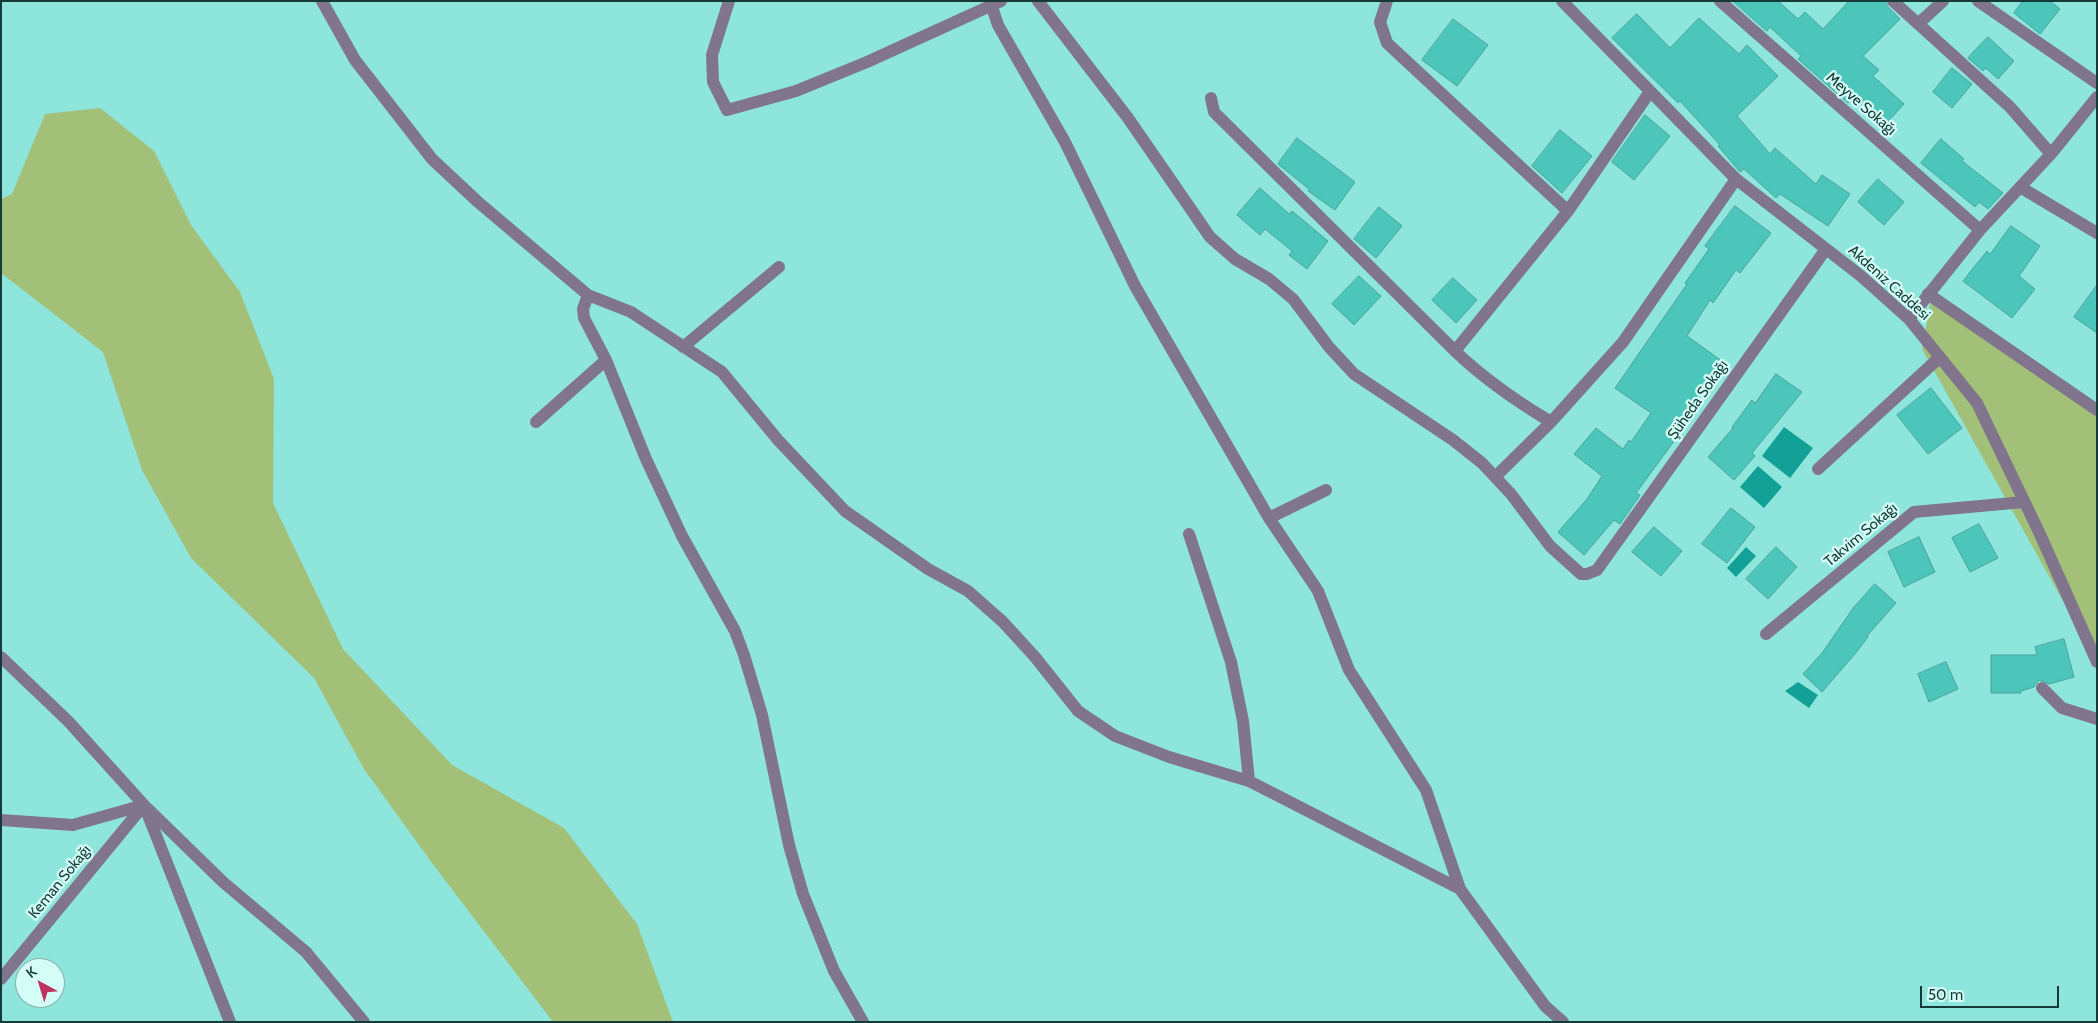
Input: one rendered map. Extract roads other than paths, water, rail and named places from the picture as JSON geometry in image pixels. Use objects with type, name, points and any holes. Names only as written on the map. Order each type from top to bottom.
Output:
[{"type":"street","points":[[322,1],[355,60],[432,159],[478,202],[588,296],[631,312],[722,372],[778,440],[845,511],[928,569],[968,591],[1003,622],[1035,657],[1078,711],[1115,736],[1169,757],[1249,781],[1460,889]]},
{"type":"street","points":[[729,1],[712,55],[713,82],[727,110],[796,91],[866,62],[994,3],[998,25],[1065,142],[1135,286],[1269,518],[1318,592],[1349,670],[1426,790],[1460,889],[1545,1006],[1563,1022]]},
{"type":"street","points":[[1038,1],[1128,118],[1210,237],[1235,259],[1269,279],[1293,299],[1329,347],[1354,374],[1452,440],[1496,476],[1551,422],[1623,342],[1736,180]]},
{"type":"street","points":[[1387,1],[1380,22],[1387,43],[1568,211]]},
{"type":"street","name":"Akdeniz Caddesi","points":[[1562,1],[1612,50],[1649,93],[1736,180],[1862,276],[1909,319],[1977,404],[2084,629],[2097,662]]},
{"type":"street","name":"Meyve Sokağı","points":[[1720,1],[1980,230]]},
{"type":"street","points":[[1893,1],[2010,107],[2051,154]]},
{"type":"street","points":[[1918,24],[1943,1]]},
{"type":"street","points":[[1978,1],[2097,83]]},
{"type":"street","points":[[1455,351],[1568,211],[1649,93]]},
{"type":"street","points":[[1909,319],[1980,230],[2051,154],[2097,97]]},
{"type":"street","points":[[1211,98],[1214,112],[1478,373],[1521,405],[1551,422]]},
{"type":"street","points":[[2020,187],[2097,233]]},
{"type":"street","name":"Şüheda Sokağı","points":[[1496,476],[1550,546],[1576,571],[1587,574],[1597,570],[1826,249]]},
{"type":"street","points":[[683,346],[779,266]]},
{"type":"street","points":[[1928,294],[2097,410]]},
{"type":"street","points":[[588,296],[584,309],[584,318],[606,360],[662,494],[735,631],[762,716],[789,845],[803,894],[834,971],[863,1022]]},
{"type":"street","points":[[1818,468],[1940,358]]},
{"type":"street","points":[[536,422],[606,360]]},
{"type":"street","points":[[1269,518],[1326,490]]},
{"type":"street","name":"Takvim Sokağı","points":[[1766,634],[1914,512],[2024,502]]},
{"type":"street","points":[[1189,534],[1231,662],[1243,721],[1249,781]]},
{"type":"street","points":[[1,657],[68,721],[144,805],[223,882],[306,952],[364,1022]]},
{"type":"street","points":[[2042,688],[2062,708],[2097,720]]},
{"type":"street","points":[[1,820],[73,824],[144,805]]},
{"type":"street","points":[[144,805],[230,1022]]},
{"type":"street","name":"Keman Sokağı","points":[[1,979],[144,805]]},
{"type":"water","points":[[1784,427],[1813,448],[1790,478],[1762,456]]},
{"type":"water","points":[[1758,466],[1782,487],[1764,508],[1740,487]]},
{"type":"water","points":[[1746,547],[1756,556],[1736,577],[1727,568]]},
{"type":"water","points":[[1798,682],[1818,695],[1809,708],[1785,691]]}]
